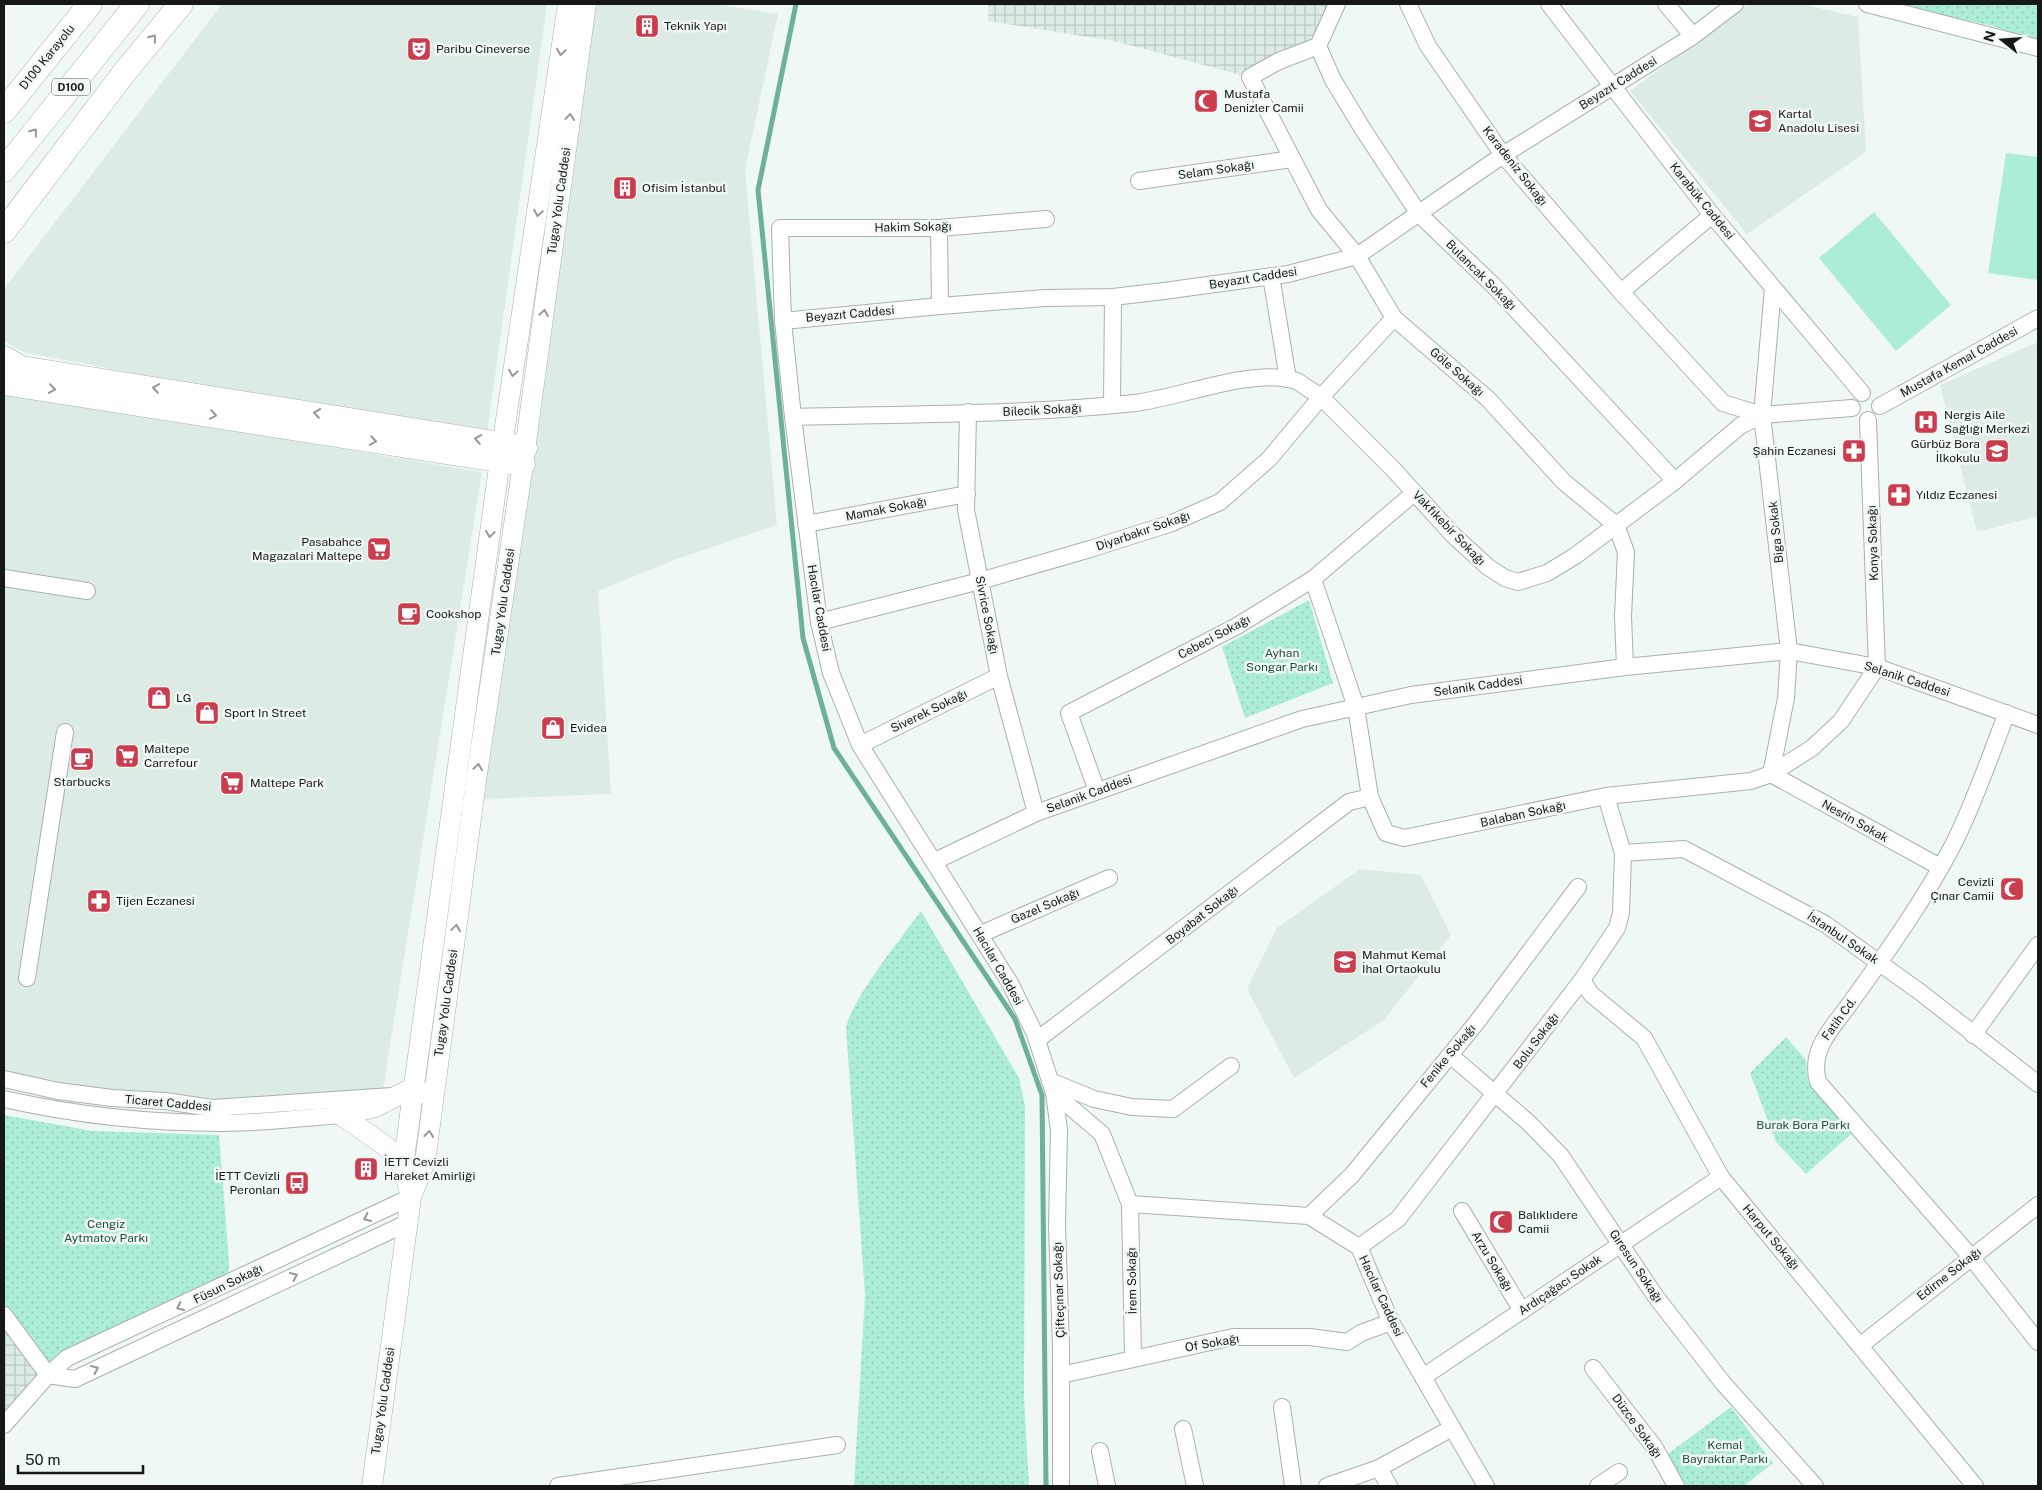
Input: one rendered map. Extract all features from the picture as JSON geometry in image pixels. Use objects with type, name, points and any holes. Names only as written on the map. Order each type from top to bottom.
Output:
[{"type":"highway","name":"D100 Karayolu","points":[[4,111],[90,4]]},
{"type":"highway","name":"D100","points":[[4,170],[137,4]]},
{"type":"highway","points":[[4,207],[124,73],[181,4]]},
{"type":"highway","points":[[4,231],[124,73]]},
{"type":"highway","points":[[4,358],[21,368],[524,456]]},
{"type":"highway","points":[[4,383],[501,452]]},
{"type":"main road","name":"Tugay Yolu Caddesi","points":[[411,1197],[403,1166],[501,452],[568,4]]},
{"type":"main road","name":"Tugay Yolu Caddesi","points":[[372,1486],[411,1197],[425,1162],[476,781],[524,456],[586,4]]},
{"type":"main road","points":[[341,1116],[375,1107],[394,1096],[403,1077],[424,1010]]},
{"type":"main road","points":[[394,1096],[434,1098]]},
{"type":"main road","points":[[341,1116],[413,1098]]},
{"type":"main road","points":[[341,1116],[387,1147],[403,1166]]},
{"type":"street","points":[[1318,46],[1337,4]]},
{"type":"street","name":"Karadeniz Sokağı","points":[[1408,4],[1428,46],[1503,155],[1620,292],[1723,403],[1762,415]]},
{"type":"street","name":"Karabük Caddesi","points":[[1549,4],[1712,215],[1862,393]]},
{"type":"street","points":[[1666,4],[1693,36]]},
{"type":"street","name":"Beyazıt Caddesi","points":[[783,321],[1045,298],[1113,297],[1288,274],[1357,256],[1503,155],[1693,36],[1735,4]]},
{"type":"street","points":[[1866,4],[2038,48]]},
{"type":"street","name":"Göle Sokağı","points":[[1318,46],[1279,61],[1250,77],[1320,210],[1357,256],[1394,318],[1488,399],[1564,482],[1616,525]]},
{"type":"street","name":"Bulancak Sokağı","points":[[1318,46],[1333,80],[1419,214],[1494,286],[1675,480]]},
{"type":"street","name":"Selam Sokağı","points":[[1140,181],[1292,158]]},
{"type":"street","points":[[1620,292],[1712,215]]},
{"type":"street","name":"Hakim Sokağı","points":[[780,228],[938,228],[1046,219]]},
{"type":"street","name":"Hacılar Caddesi","points":[[780,228],[783,321],[793,417],[819,622],[831,673],[860,745],[981,934],[1010,983],[1037,1040],[1052,1087]]},
{"type":"street","points":[[938,228],[940,306]]},
{"type":"street","points":[[1271,276],[1288,379]]},
{"type":"street","name":"Biga Sokak","points":[[1771,774],[1786,698],[1789,651],[1762,415],[1774,288]]},
{"type":"street","points":[[1112,405],[1113,297]]},
{"type":"street","name":"Diyarbakır Sokağı","points":[[819,622],[980,581],[1172,523],[1220,502],[1269,459],[1321,397],[1394,318]]},
{"type":"street","name":"Mustafa Kemal Caddesi","points":[[1880,406],[2038,318]]},
{"type":"street","name":"Bilecik Sokağı","points":[[793,417],[1032,412],[1136,403],[1239,382],[1277,377],[1288,379]]},
{"type":"street","name":"Vakfıkebir Sokağı","points":[[1288,379],[1297,382],[1321,397],[1453,535],[1488,567],[1505,578],[1518,582],[1547,573],[1616,525],[1675,480],[1729,434],[1762,415],[1852,408]]},
{"type":"street","points":[[1868,392],[1874,394],[1880,406],[1874,416],[1868,420],[1856,415],[1852,408],[1852,401],[1857,394],[1868,392]]},
{"type":"street","name":"Sivrice Sokağı","points":[[968,412],[966,510],[999,676],[1036,813]]},
{"type":"street","name":"Konya Sokağı","points":[[1868,420],[1877,667]]},
{"type":"street","name":"Cebeci Sokağı","points":[[1097,791],[1069,712],[1237,626],[1313,579],[1414,493]]},
{"type":"street","name":"Mamak Sokağı","points":[[806,524],[967,494]]},
{"type":"street","points":[[1616,525],[1626,552],[1623,616],[1625,666]]},
{"type":"street","points":[[4,578],[87,591]]},
{"type":"street","name":"Balaban Sokağı","points":[[1313,579],[1356,707],[1370,797],[1386,833],[1404,838],[1606,796],[1751,781],[1771,774],[1812,748],[1841,721],[1877,667]]},
{"type":"street","name":"Selanik Caddesi","points":[[934,861],[1036,813],[1302,719],[1411,695],[1625,666],[1789,651],[1877,667],[2038,725]]},
{"type":"street","name":"Siverek Sokağı","points":[[860,745],[999,676]]},
{"type":"street","name":"Fatih Cd.","points":[[2007,713],[1954,842],[1879,963],[1818,1048],[1815,1070],[1818,1082],[1971,1257],[2038,1342]]},
{"type":"street","points":[[27,978],[65,732]]},
{"type":"street","name":"Nesrin Sokak","points":[[1771,774],[1940,867]]},
{"type":"street","name":"Bolu Sokağı","points":[[1359,1247],[1398,1219],[1582,980],[1617,928],[1621,913],[1623,853],[1606,796]]},
{"type":"street","name":"Boyabat Sokağı","points":[[1037,1040],[1349,802],[1370,797]]},
{"type":"street","name":"İstanbul Sokak","points":[[1623,853],[1684,849],[1825,924],[1974,1034],[2038,1084]]},
{"type":"street","name":"Gazel Sokağı","points":[[981,934],[1109,878]]},
{"type":"street","name":"Fenike Sokağı","points":[[1310,1216],[1352,1176],[1477,1022],[1578,887]]},
{"type":"street","points":[[1974,1034],[2038,945]]},
{"type":"street","name":"Harput Sokağı","points":[[1582,980],[1590,994],[1644,1038],[1721,1177],[1975,1486]]},
{"type":"street","name":"Gıresun Sokağı","points":[[1450,1054],[1529,1122],[1561,1156],[1656,1297],[1723,1383],[1815,1486]]},
{"type":"street","points":[[1052,1087],[1132,1107],[1173,1109],[1231,1066]]},
{"type":"street","name":"Ticaret Caddesi","points":[[4,1079],[58,1091],[112,1098],[166,1101],[212,1108],[394,1096]]},
{"type":"street","points":[[1052,1087],[1102,1134],[1130,1204]]},
{"type":"street","name":"Çifteçınar Sokağı","points":[[1052,1087],[1059,1130],[1057,1226],[1062,1486]]},
{"type":"street","name":"Ticaret Caddesi","points":[[4,1100],[100,1116],[191,1122],[224,1123],[341,1116]]},
{"type":"street","name":"Ardıçağacı Sokak","points":[[1423,1377],[1721,1177]]},
{"type":"street","name":"Füsun Sokağı","points":[[4,1425],[48,1375],[67,1358],[411,1197]]},
{"type":"street","name":"Hacılar Caddesi","points":[[1130,1204],[1310,1216],[1359,1247],[1391,1322],[1486,1486]]},
{"type":"street","name":"İrem Sokağı","points":[[1130,1204],[1133,1358]]},
{"type":"street","name":"Edirne Sokağı","points":[[1861,1345],[2038,1204]]},
{"type":"street","name":"Arzu Sokağı","points":[[1462,1212],[1522,1310]]},
{"type":"street","name":"Füsun Sokağı","points":[[48,1375],[75,1379],[408,1223]]},
{"type":"street","points":[[4,1315],[48,1375]]},
{"type":"street","name":"Of Sokağı","points":[[1061,1375],[1233,1337],[1310,1337],[1347,1342],[1362,1333],[1391,1322]]},
{"type":"street","name":"Düzce Sokağı","points":[[1593,1368],[1644,1433],[1676,1486]]},
{"type":"street","points":[[1282,1407],[1293,1486]]},
{"type":"street","points":[[1327,1486],[1379,1468],[1452,1428]]},
{"type":"street","points":[[1183,1429],[1195,1486]]},
{"type":"street","points":[[558,1486],[838,1446]]},
{"type":"street","points":[[1100,1451],[1106,1486]]},
{"type":"street","points":[[1379,1468],[1389,1486]]},
{"type":"street","points":[[1598,1486],[1619,1472]]},
{"type":"shaded area","points":[[222,4],[547,4],[486,440],[22,352],[4,341],[4,289]]},
{"type":"shaded area","points":[[590,4],[715,4],[778,14],[745,170],[777,525],[680,558],[598,591],[611,794],[484,799],[531,465]]},
{"type":"shaded area","points":[[988,4],[1342,4],[1322,48],[1256,79],[1114,41],[988,21]]},
{"type":"shaded area","name":"Kartal Anadolu Lisesi","points":[[1748,4],[1801,4],[1858,17],[1866,152],[1747,234],[1630,91]]},
{"type":"shaded area","name":"Gürbüz Bora İlkokulu","points":[[2038,342],[2038,516],[1977,532],[1940,385]]},
{"type":"shaded area","name":"Maltepe Park","points":[[4,393],[482,472],[383,1089],[199,1108],[4,1087]]},
{"type":"shaded area","name":"Mahmut Kemal İhal Ortaokulu","points":[[1360,869],[1421,875],[1451,935],[1384,1020],[1294,1078],[1247,989],[1277,928]]},
{"type":"shaded area","points":[[4,1317],[49,1374],[4,1424]]},
{"type":"green space","points":[[1890,4],[2038,4],[2038,44],[1993,26]]},
{"type":"green space","points":[[2006,153],[2038,157],[2038,280],[1988,273]]},
{"type":"green space","points":[[1874,212],[1951,305],[1896,351],[1819,258]]},
{"type":"green space","name":"Ayhan Songar Parkı","points":[[1309,600],[1333,683],[1245,718],[1222,647]]},
{"type":"green space","points":[[921,911],[1019,1078],[1025,1106],[1024,1397],[1029,1486],[854,1486],[865,1295],[846,1027],[868,983]]},
{"type":"green space","name":"Burak Bora Parkı","points":[[1786,1037],[1806,1060],[1808,1082],[1851,1134],[1806,1174],[1776,1142],[1750,1073]]},
{"type":"green space","name":"Cengiz Aytmatov Parkı","points":[[4,1115],[92,1131],[219,1135],[229,1262],[228,1284],[48,1375],[4,1315]]},
{"type":"green space","name":"Kemal Bayraktar Parkı","points":[[1731,1407],[1773,1463],[1744,1486],[1680,1486],[1665,1456]]},
{"type":"waterway","points":[[796,4],[758,190],[803,638],[834,748],[1015,1019],[1042,1095],[1046,1486]]},
{"type":"place","name":"Teknik Yapı","points":[[647,26]]},
{"type":"place","name":"Paribu Cineverse","points":[[419,49]]},
{"type":"place","name":"Mustafa Denizler Camii","points":[[1206,101]]},
{"type":"place","name":"Kartal Anadolu Lisesi","points":[[1760,121]]},
{"type":"place","name":"Ofisim İstanbul","points":[[625,188]]},
{"type":"place","name":"Nergis Aile Sağlığı Merkezi","points":[[1926,422]]},
{"type":"place","name":"Şahin Eczanesi","points":[[1854,451]]},
{"type":"place","name":"Gürbüz Bora İlkokulu","points":[[1997,451]]},
{"type":"place","name":"Yıldız Eczanesi","points":[[1899,495]]},
{"type":"place","name":"Pasabahce Magazalari Maltepe","points":[[379,549]]},
{"type":"place","name":"Cookshop","points":[[409,614]]},
{"type":"place","name":"LG","points":[[159,698]]},
{"type":"place","name":"Sport In Street","points":[[207,713]]},
{"type":"place","name":"Evidea","points":[[553,728]]},
{"type":"place","name":"Maltepe Carrefour","points":[[127,756]]},
{"type":"place","name":"Starbucks","points":[[82,759]]},
{"type":"place","name":"Maltepe Park","points":[[232,783]]},
{"type":"place","name":"Cevizli Çınar Camii","points":[[2012,889]]},
{"type":"place","name":"Tijen Eczanesi","points":[[99,901]]},
{"type":"place","name":"Mahmut Kemal İhal Ortaokulu","points":[[1345,962]]},
{"type":"place","name":"İETT Cevizli Hareket Amirliği","points":[[366,1169]]},
{"type":"place","name":"İETT Cevizli Peronları","points":[[297,1183]]},
{"type":"place","name":"Balıklıdere Camii","points":[[1501,1222]]}]
